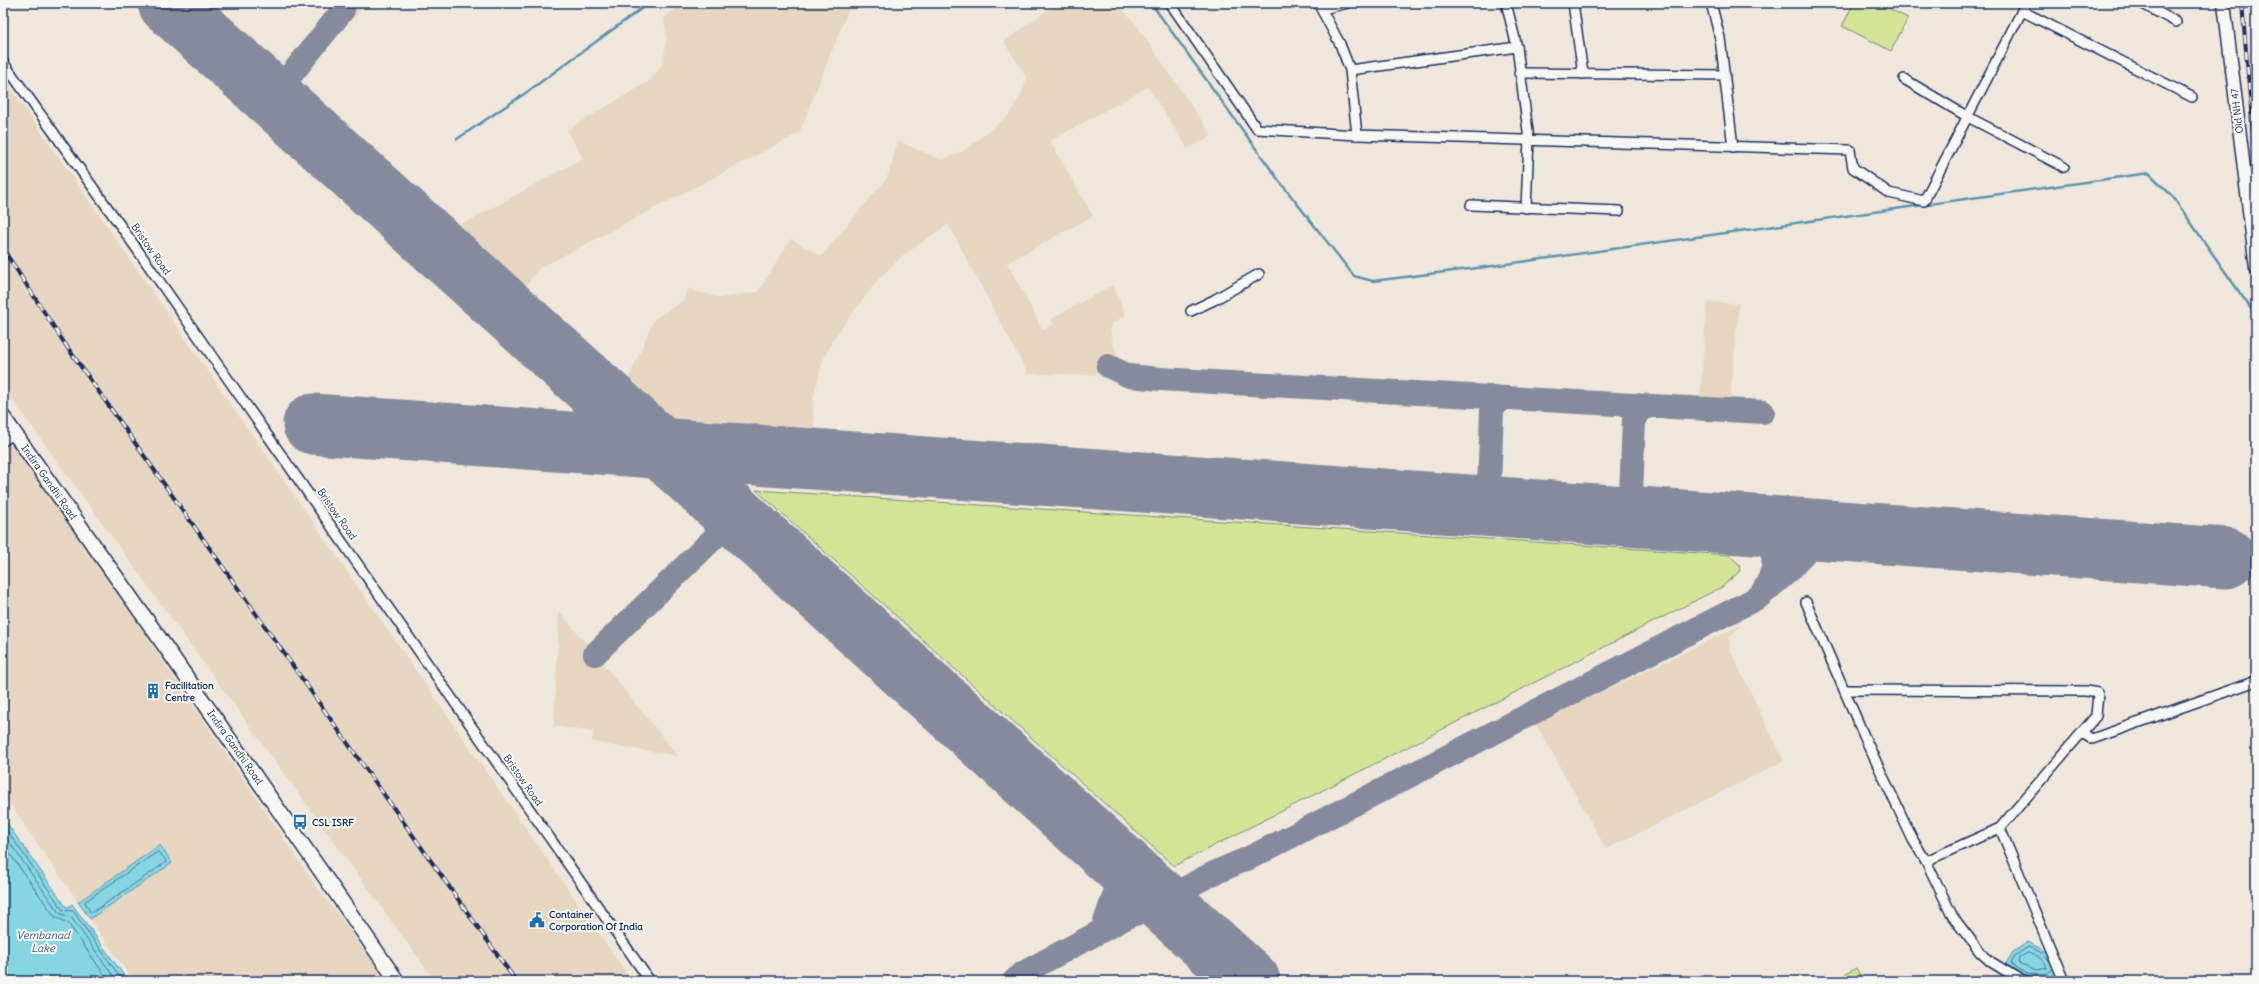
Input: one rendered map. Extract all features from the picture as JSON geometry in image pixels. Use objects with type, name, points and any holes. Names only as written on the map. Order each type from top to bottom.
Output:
[{"type":"highway","name":"Indira Gandhi Road","points":[[3,417],[9,437],[164,645],[397,981]]},
{"type":"main road","name":"Old NH 47","points":[[2224,3],[2256,268]]},
{"type":"street","points":[[1170,3],[1257,129],[1357,135],[1529,139],[1850,150],[1853,168],[1889,193],[1924,200],[2024,7],[2192,97]]},
{"type":"street","points":[[1348,3],[1320,6],[1350,70],[1357,135]]},
{"type":"street","points":[[1506,3],[1517,47],[1529,139],[1526,208]]},
{"type":"street","points":[[1573,3],[1583,74]]},
{"type":"street","points":[[1712,3],[1720,38],[1733,147]]},
{"type":"street","points":[[2141,3],[2176,22]]},
{"type":"street","points":[[1350,70],[1517,47]]},
{"type":"street","name":"Bristow Road","points":[[3,62],[120,225],[650,981]]},
{"type":"street","points":[[1520,73],[1724,75]]},
{"type":"street","points":[[1904,79],[1968,117],[2064,167]]},
{"type":"street","points":[[1471,205],[1620,211]]},
{"type":"street","points":[[1191,311],[1260,274]]},
{"type":"street","points":[[1806,602],[1846,690],[1864,736],[1912,840],[1926,861],[1953,917],[1980,952],[1991,962],[2019,979],[2026,981]]},
{"type":"street","points":[[2082,733],[2092,739],[2256,681]]},
{"type":"street","points":[[1846,690],[2086,691],[2098,693],[2096,716],[2000,828],[1926,861]]},
{"type":"street","points":[[2000,828],[2064,981]]},
{"type":"shaded area","points":[[334,3],[367,3],[353,19]]},
{"type":"shaded area","points":[[684,3],[851,3],[799,133],[538,269],[524,289],[453,226],[469,221],[583,158],[567,130],[648,82],[663,64],[667,37],[664,18]]},
{"type":"shaded area","points":[[1057,3],[1116,3],[1135,23],[1212,136],[1188,149],[1148,87],[1050,141],[1093,216],[1007,263],[1043,330],[1054,324],[1051,319],[1113,285],[1126,316],[1113,323],[1110,330],[1113,344],[1119,357],[1095,375],[1028,374],[948,224],[902,256],[877,281],[836,335],[823,360],[813,400],[814,434],[673,424],[628,380],[654,319],[683,301],[689,289],[720,298],[758,292],[791,239],[821,256],[887,178],[898,141],[942,160],[965,150],[1009,115],[1021,95],[1027,78],[1004,42]]},
{"type":"shaded area","points":[[3,77],[632,981],[435,981],[3,387]]},
{"type":"shaded area","points":[[1707,302],[1739,304],[1730,400],[1700,396]]},
{"type":"shaded area","points":[[3,425],[316,886],[389,981],[133,981],[3,794]]},
{"type":"shaded area","points":[[559,611],[678,756],[592,742],[593,732],[554,726]]},
{"type":"shaded area","points":[[1741,625],[1729,638],[1730,650],[1784,761],[1606,849],[1536,724]]},
{"type":"green space","points":[[1854,3],[1877,3],[1908,18],[1891,51],[1842,26]]},
{"type":"green space","points":[[756,490],[1729,555],[1739,564],[1740,571],[1722,587],[1174,866]]},
{"type":"green space","points":[[1856,968],[1863,980],[1862,981],[1834,981]]},
{"type":"water","name":"Vembanad Lake","points":[[3,818],[67,908],[72,904],[128,981],[3,981]]},
{"type":"water","points":[[160,845],[172,863],[90,919],[78,902]]},
{"type":"water","points":[[2028,942],[2046,952],[2053,959],[2058,969],[2050,978],[2026,976],[2005,965],[2013,952]]},
{"type":"waterway","points":[[457,139],[527,92],[649,3]]},
{"type":"waterway","points":[[1151,3],[1280,182],[1354,276],[1373,281],[1485,267],[2149,173],[2173,197],[2256,316]]},
{"type":"taxiway","points":[[282,105],[279,96],[282,86],[343,10]]},
{"type":"taxiway","points":[[1108,366],[1129,376],[1160,379],[1763,412]]},
{"type":"taxiway","points":[[1502,507],[1492,498],[1489,487],[1492,410],[1498,401],[1506,398]]},
{"type":"taxiway","points":[[1643,517],[1634,507],[1631,495],[1634,419],[1640,410],[1651,406]]},
{"type":"taxiway","points":[[715,497],[721,519],[717,535]]},
{"type":"taxiway","points":[[1726,523],[1752,534],[1762,540],[1769,547],[1773,556],[1773,566],[1769,579],[1761,594]]},
{"type":"taxiway","points":[[595,654],[717,535],[726,530],[735,528],[754,532]]},
{"type":"taxiway","points":[[1181,920],[1175,910],[1174,903],[1185,889],[1196,882],[1253,856],[1759,597],[1790,570],[1811,545],[1819,538],[1864,532]]},
{"type":"taxiway","points":[[1102,930],[1124,868]]},
{"type":"taxiway","points":[[1145,887],[1156,891],[1166,892],[1177,891],[1188,887]]},
{"type":"taxiway","points":[[1014,981],[1021,974],[1131,915],[1152,910],[1162,911],[1181,920]]},
{"type":"runway","points":[[168,3],[1250,981]]},
{"type":"runway","points":[[313,424],[2226,558]]},
{"type":"railway","points":[[2242,3],[2256,169]]},
{"type":"railway","points":[[3,249],[65,344],[516,981]]},
{"type":"place","name":"Facilitation Centre","points":[[153,691]]},
{"type":"place","name":"CSL ISRF","points":[[300,822]]},
{"type":"place","name":"Container Corporation Of India","points":[[537,920]]}]
